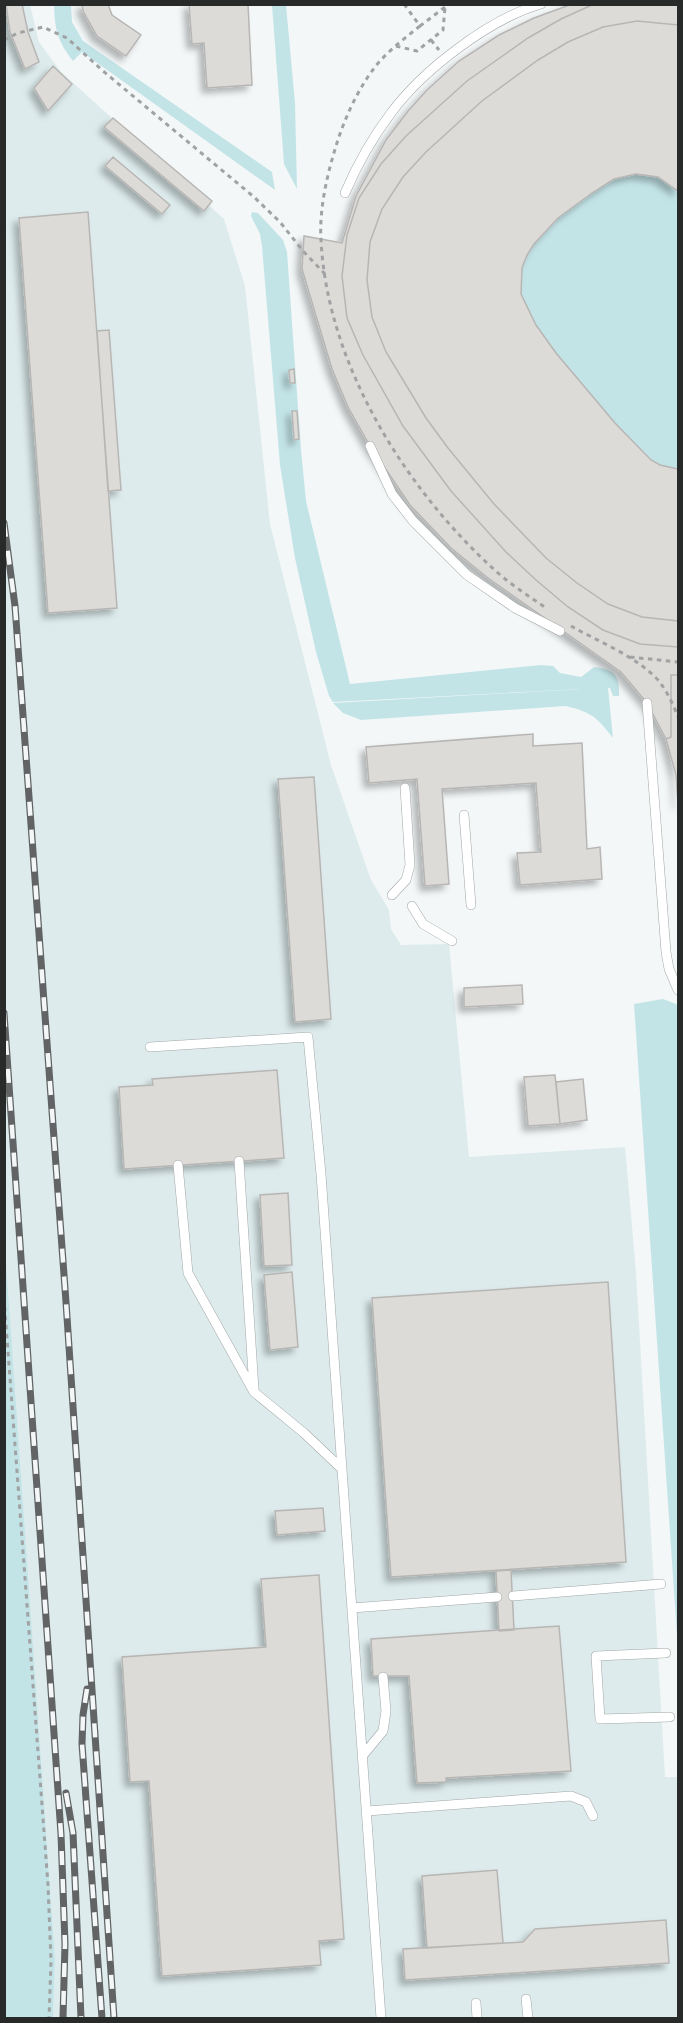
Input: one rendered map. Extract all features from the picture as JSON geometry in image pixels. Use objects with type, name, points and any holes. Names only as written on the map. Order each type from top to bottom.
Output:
[{"type":"lane","points":[[345,193],[356,168],[391,113],[432,69],[493,26],[541,4]]},
{"type":"lane","points":[[370,447],[392,494],[413,520],[466,575],[515,608],[564,627]]},
{"type":"lane","points":[[647,703],[666,952],[669,969],[678,990]]},
{"type":"lane","points":[[392,895],[406,880],[410,865],[405,788]]},
{"type":"lane","points":[[465,815],[471,905]]},
{"type":"lane","points":[[412,906],[423,924],[452,941]]},
{"type":"lane","points":[[150,1047],[308,1037],[321,1174],[364,1754],[381,2019]]},
{"type":"lane","points":[[239,1161],[254,1392]]},
{"type":"lane","points":[[178,1165],[188,1273],[254,1392],[304,1433],[342,1469]]},
{"type":"lane","points":[[513,1596],[661,1584]]},
{"type":"lane","points":[[352,1608],[497,1597]]},
{"type":"lane","points":[[666,1653],[596,1656],[600,1719],[669,1717]]},
{"type":"lane","points":[[364,1754],[382,1731],[386,1711],[383,1677]]},
{"type":"lane","points":[[367,1811],[571,1796],[586,1802],[593,1816]]},
{"type":"lane","points":[[526,1999],[528,2019]]},
{"type":"lane","points":[[476,2002],[477,2019]]},
{"type":"path","points":[[404,4],[420,26]]},
{"type":"path","points":[[447,6],[396,46],[374,68],[345,117],[327,176],[321,239],[325,274],[333,315],[348,362],[375,420],[416,482],[450,525],[499,574],[550,612]]},
{"type":"path","points":[[396,46],[417,51],[443,30],[447,6]]},
{"type":"path","points":[[4,40],[18,33],[43,27],[67,38],[112,79],[254,198],[280,222],[325,274]]},
{"type":"path","points":[[430,40],[434,45]]},
{"type":"path","points":[[564,627],[628,657],[658,680],[671,699],[678,717]]},
{"type":"path","points":[[628,657],[678,662]]},
{"type":"path","points":[[4,1298],[48,1885],[51,1960],[49,2019]]},
{"type":"shaded area","points":[[4,5],[30,5],[39,42],[61,72],[224,219],[245,286],[270,524],[331,765],[371,880],[389,910],[391,929],[401,945],[449,944],[469,1157],[625,1147],[636,1272],[665,1777],[678,1777],[678,2018],[53,2018],[55,1958],[4,1249]]},
{"type":"shaded area","points":[[54,5],[71,5],[72,22],[83,41],[272,172],[275,190],[82,52],[73,61],[63,47],[58,34]]},
{"type":"shaded area","points":[[272,5],[286,5],[295,103],[297,189],[284,164]]},
{"type":"shaded area","points":[[594,5],[678,5],[678,647],[640,644],[342,276]]},
{"type":"shaded area","points":[[252,212],[258,213],[283,240],[287,252],[306,501],[350,684],[541,665],[553,666],[560,673],[581,677],[594,667],[601,668],[615,675],[618,683],[619,696],[613,696],[608,688],[613,738],[593,717],[566,706],[361,720],[343,713],[333,703],[582,689],[333,702],[329,696],[316,652],[295,558],[280,465],[262,246],[260,234],[251,216]]},
{"type":"shaded area","points":[[663,999],[678,1007],[678,1650],[634,1004]]},
{"type":"shaded area","points":[[5,1249],[55,1959],[53,2018],[5,2018]]},
{"type":"building","points":[[6,4],[22,4],[28,32],[39,62],[25,69],[10,32]]},
{"type":"building","points":[[82,4],[108,4],[112,15],[141,35],[126,56],[97,36],[83,11]]},
{"type":"building","points":[[189,4],[248,4],[252,85],[207,88],[204,43],[192,44]]},
{"type":"building","points":[[572,4],[678,4],[678,25],[637,21],[603,27],[568,42],[538,60],[482,101],[426,152],[403,177],[382,209],[370,242],[367,280],[372,317],[386,352],[426,418],[494,504],[546,558],[608,604],[642,617],[678,621],[678,675],[671,675],[671,737],[666,739],[647,703],[621,672],[488,578],[451,548],[410,505],[370,446],[348,407],[332,369],[302,269],[304,236],[342,243],[356,196],[386,140],[427,90],[459,61],[499,35],[534,18]]},
{"type":"building","points":[[594,4],[678,4],[678,191],[658,177],[636,174],[614,179],[592,193],[558,218],[534,244],[522,268],[521,294],[536,325],[556,353],[615,423],[651,460],[660,465],[678,469],[678,647],[640,644],[603,630],[568,607],[506,552],[451,491],[403,426],[363,355],[347,318],[342,276],[347,235],[359,198],[381,164],[406,136],[467,81],[528,38]]},
{"type":"building","points":[[53,66],[72,84],[48,111],[34,88]]},
{"type":"building","points":[[113,118],[212,201],[204,211],[104,127]]},
{"type":"building","points":[[113,157],[170,205],[162,214],[105,166]]},
{"type":"building","points":[[88,212],[117,608],[48,613],[19,218]]},
{"type":"building","points":[[109,330],[121,490],[108,491],[97,331]]},
{"type":"building","points":[[294,369],[295,383],[290,383],[289,370]]},
{"type":"building","points":[[292,411],[297,411],[299,439],[294,440]]},
{"type":"building","points":[[671,675],[678,675],[678,805],[676,775],[666,739],[671,737]]},
{"type":"building","points":[[533,734],[533,746],[582,743],[587,849],[600,847],[602,879],[520,885],[517,853],[541,852],[536,783],[442,789],[449,884],[425,886],[417,779],[369,783],[366,747]]},
{"type":"building","points":[[314,777],[331,1019],[295,1022],[278,779]]},
{"type":"building","points":[[522,985],[523,1004],[464,1007],[464,988]]},
{"type":"building","points":[[277,1070],[284,1158],[124,1169],[119,1087],[153,1085],[152,1079]]},
{"type":"building","points":[[555,1075],[560,1124],[528,1126],[524,1077]]},
{"type":"building","points":[[583,1079],[587,1120],[560,1124],[556,1082]]},
{"type":"building","points":[[288,1193],[292,1265],[264,1266],[260,1195]]},
{"type":"building","points":[[292,1272],[298,1347],[270,1350],[264,1275]]},
{"type":"building","points":[[608,1282],[626,1562],[391,1577],[372,1298]]},
{"type":"building","points":[[323,1508],[325,1531],[277,1535],[275,1511]]},
{"type":"building","points":[[511,1570],[514,1630],[499,1631],[496,1571]]},
{"type":"building","points":[[319,1575],[344,1939],[319,1941],[321,1965],[162,1976],[149,1781],[130,1782],[122,1657],[266,1647],[261,1579]]},
{"type":"building","points":[[559,1626],[571,1771],[446,1778],[446,1782],[417,1783],[409,1676],[373,1676],[371,1639]]},
{"type":"building","points":[[497,1870],[503,1943],[427,1948],[422,1876]]},
{"type":"building","points":[[666,1920],[669,1963],[405,1980],[403,1949],[523,1942],[535,1929]]},
{"type":"railway","points":[[4,523],[15,606],[66,1302],[114,2018]]},
{"type":"railway","points":[[4,1013],[61,1834],[65,1944],[63,2018]]},
{"type":"railway","points":[[87,1689],[82,1744],[102,2018]]},
{"type":"railway","points":[[66,1793],[73,1833],[81,2018]]}]
